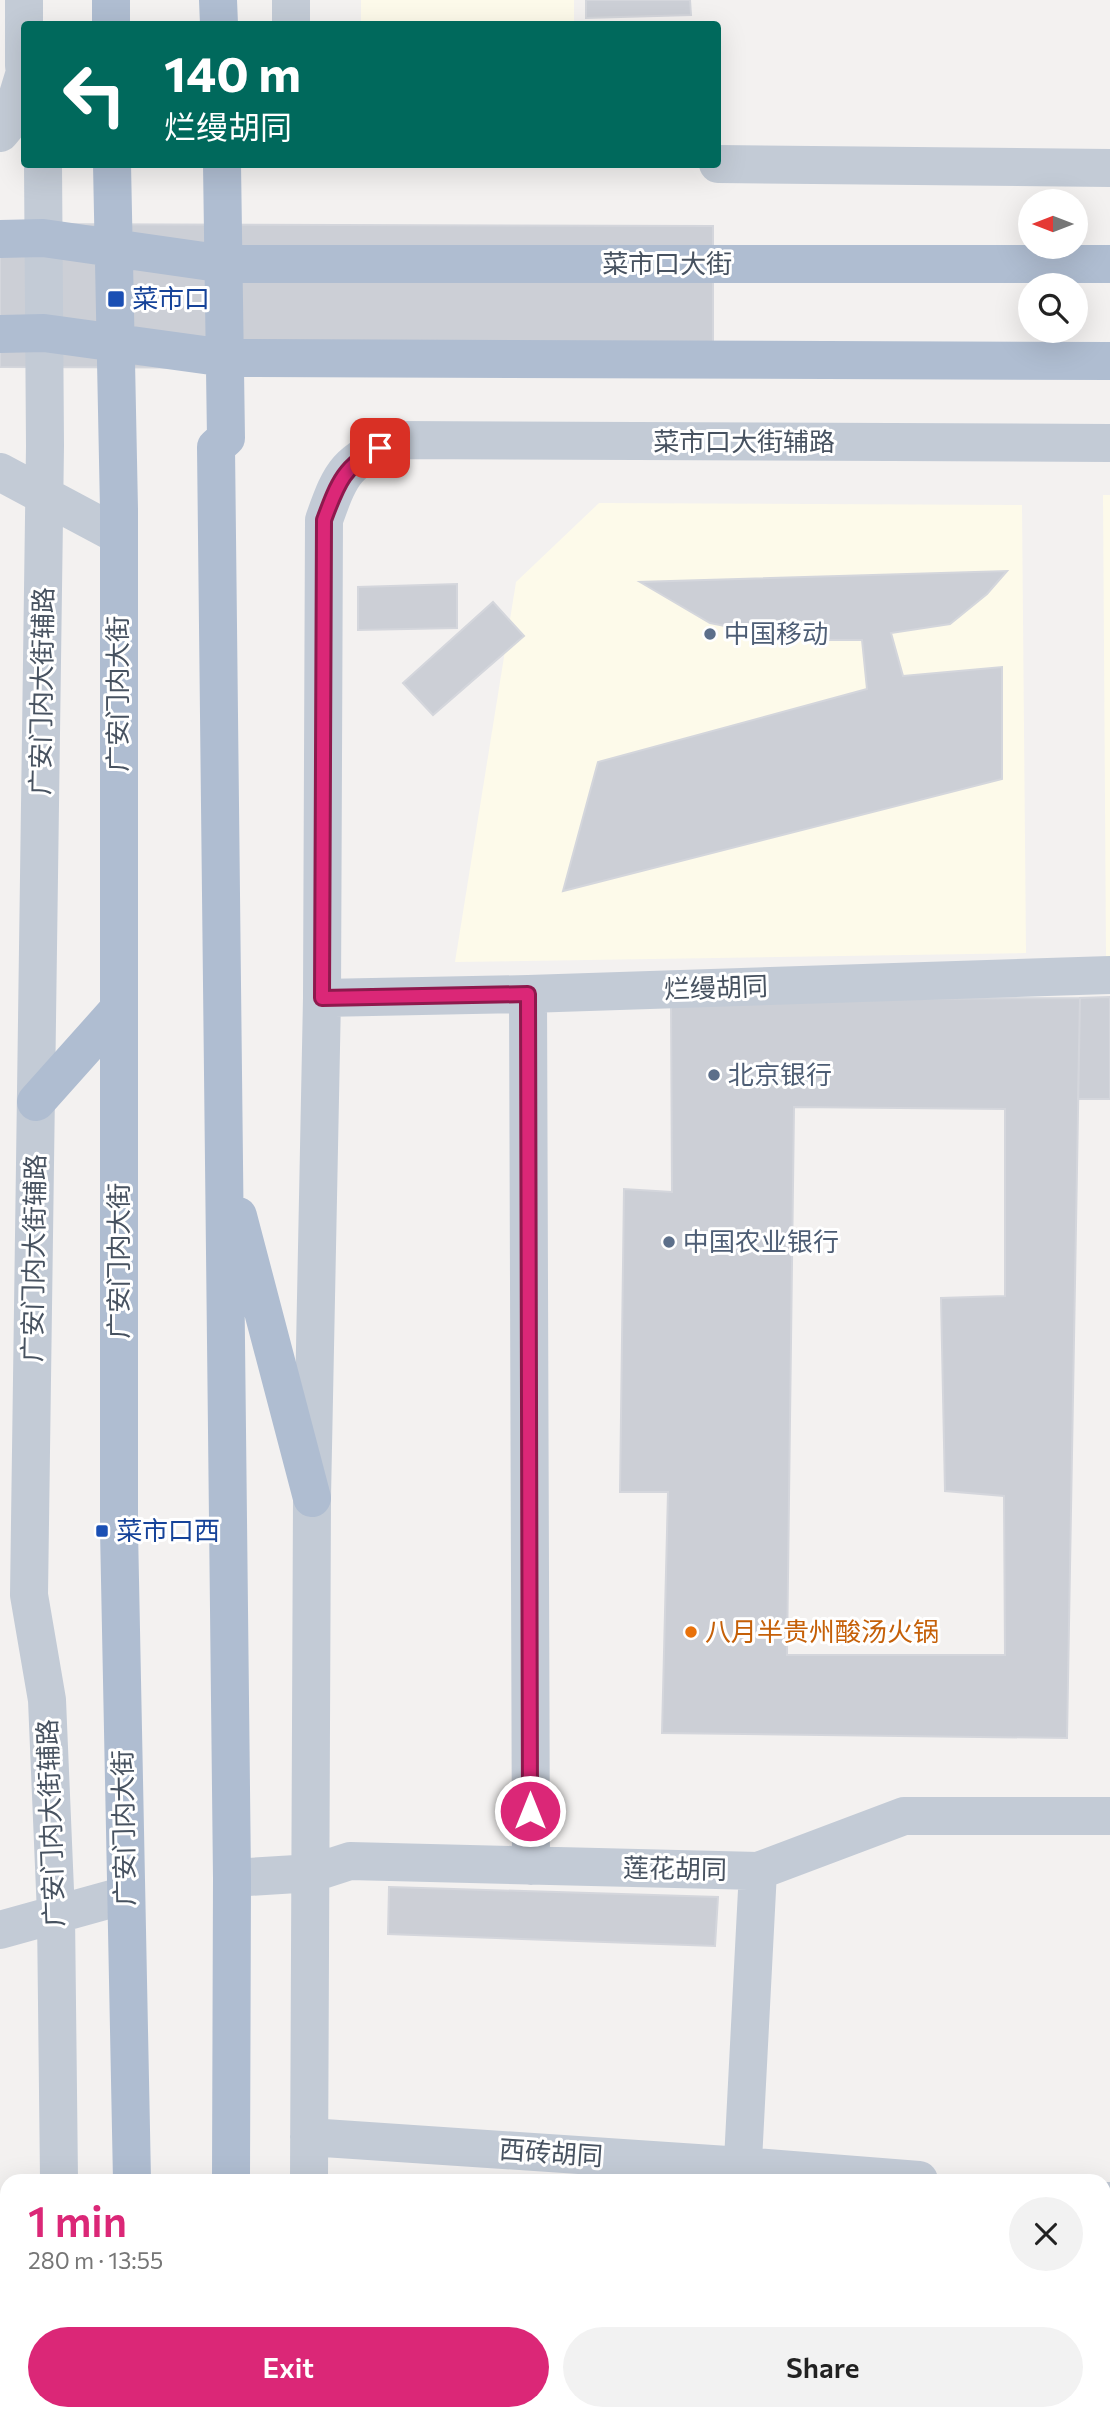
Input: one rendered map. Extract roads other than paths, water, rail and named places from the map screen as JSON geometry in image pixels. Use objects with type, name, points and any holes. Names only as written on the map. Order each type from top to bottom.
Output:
[{"type":"main road","points":[[111,0],[111,21]]},
{"type":"main road","name":"广安门内大街","points":[[112,168],[117,341],[118,535],[119,1530],[132,2174]]},
{"type":"main road","points":[[222,168],[226,438],[216,447],[232,1878],[231,2174]]},
{"type":"main road","name":"菜市口大街","points":[[0,239],[43,238],[225,264],[1110,264]]},
{"type":"main road","points":[[0,334],[44,333],[226,358],[1110,362]]},
{"type":"main road","points":[[36,1102],[119,1009]]},
{"type":"main road","points":[[223,1160],[312,1498]]},
{"type":"street","points":[[24,0],[24,21]]},
{"type":"street","points":[[291,0],[291,21]]},
{"type":"street","points":[[0,133],[10,121],[21,85]]},
{"type":"street","points":[[721,164],[1110,168]]},
{"type":"street","name":"广安门内大街辅路","points":[[43,168],[45,496],[29,1595],[47,1700],[55,1914],[59,2174]]},
{"type":"street","name":"菜市口大街辅路","points":[[322,998],[324,520],[337,484],[358,457],[396,440],[1110,443]]},
{"type":"street","points":[[0,472],[118,535]]},
{"type":"street","points":[[0,481],[44,569]]},
{"type":"street","name":"烂缦胡同","points":[[322,998],[1110,975]]},
{"type":"street","points":[[528,994],[530,1866]]},
{"type":"street","points":[[309,2174],[313,1873],[312,1498],[322,998]]},
{"type":"street","name":"莲花胡同","points":[[232,1878],[313,1873],[350,1861],[758,1871],[904,1816],[1110,1816]]},
{"type":"street","points":[[742,2173],[758,1871]]},
{"type":"street","points":[[0,1930],[125,1895]]},
{"type":"street","name":"西砖胡同","points":[[309,2137],[767,2174]]},
{"type":"place","name":"菜市口","points":[[116,299]]},
{"type":"place","name":"中国移动","points":[[710,634]]},
{"type":"place","name":"北京银行","points":[[714,1075]]},
{"type":"place","name":"中国农业银行","points":[[669,1242]]},
{"type":"place","name":"菜市口西","points":[[102,1531]]},
{"type":"place","name":"八月半贵州酸汤火锅","points":[[691,1632]]}]
